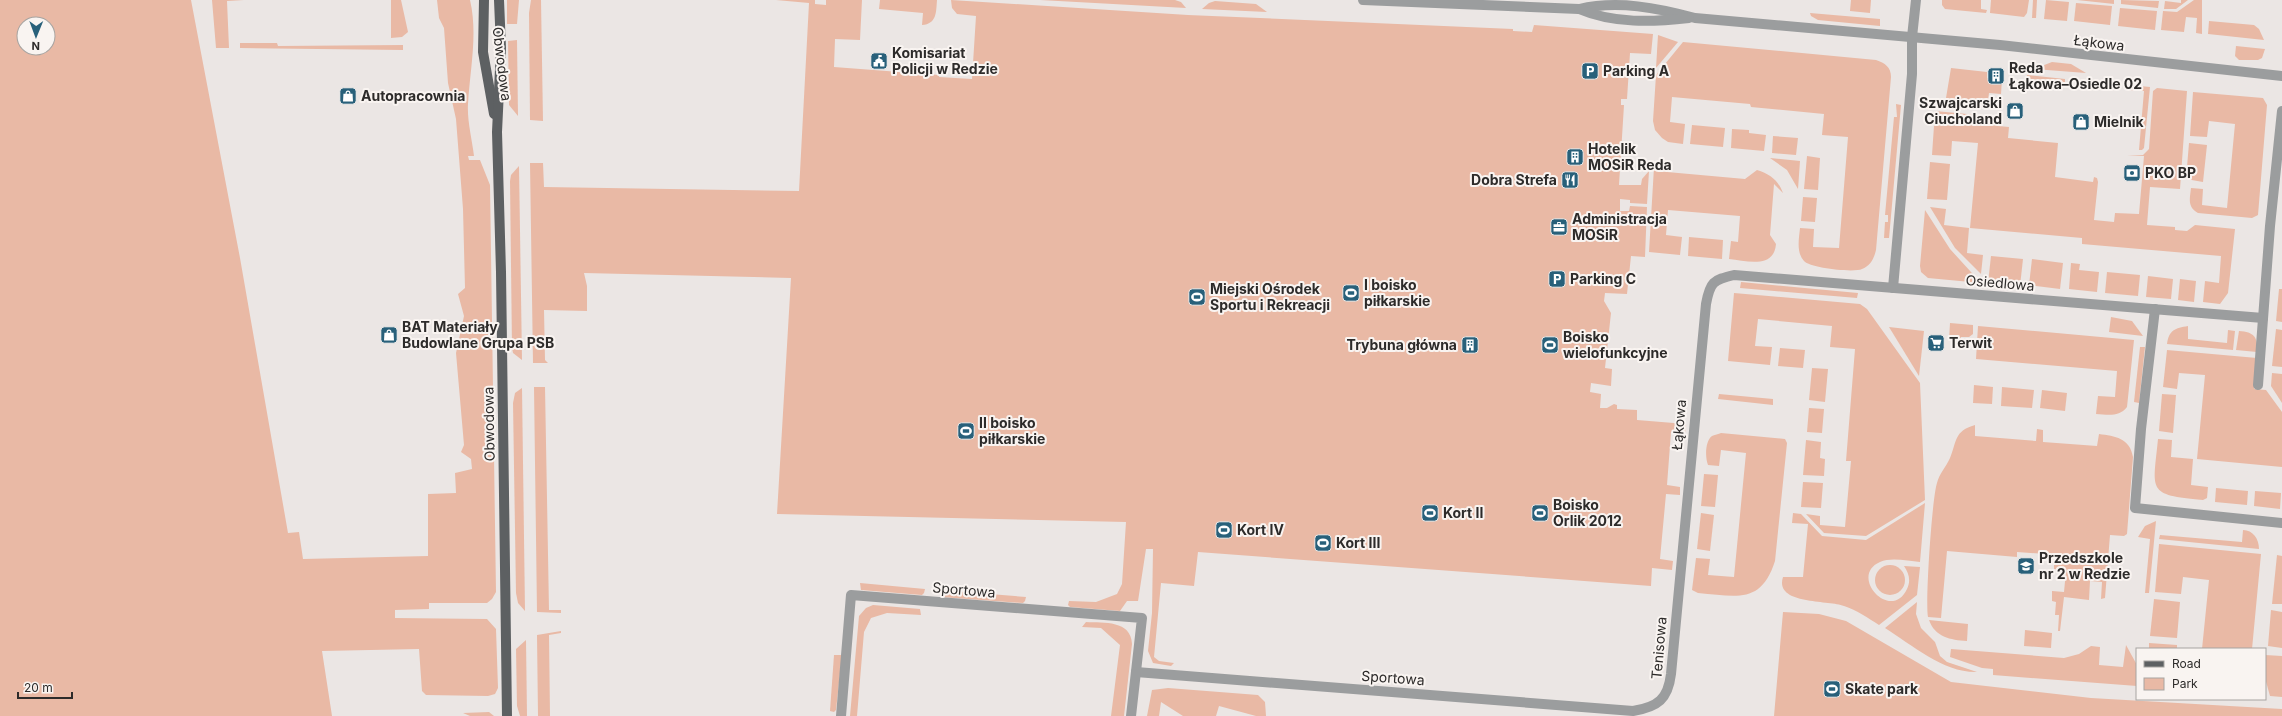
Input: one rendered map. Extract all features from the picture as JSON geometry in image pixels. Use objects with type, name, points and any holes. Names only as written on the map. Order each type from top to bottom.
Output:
[{"type":"main road","name":"Obwodowa","points":[[484,0],[483,52],[497,132]]},
{"type":"main road","name":"Obwodowa","points":[[499,0],[501,48],[497,132],[501,272],[507,716]]},
{"type":"street","name":"Łąkowa","points":[[1363,0],[1579,10],[1599,18],[1657,22],[1695,18],[1912,37],[2282,76]]},
{"type":"street","points":[[1893,288],[1912,74],[1912,37],[1916,0]]},
{"type":"street","points":[[2258,385],[2282,111]]},
{"type":"street","name":"Łąkowa","points":[[1678,596],[1706,304],[1709,287],[1718,278],[1734,275]]},
{"type":"street","name":"Osiedlowa","points":[[1734,275],[2263,318]]},
{"type":"street","points":[[2155,309],[2135,508],[2282,523]]},
{"type":"street","name":"Sportowa","points":[[841,716],[851,595],[1142,618],[1131,716]]},
{"type":"street","name":"Tenisowa","points":[[1648,712],[1659,703],[1670,687],[1678,596]]},
{"type":"street","name":"Sportowa","points":[[1136,672],[1648,712]]},
{"type":"green space","points":[[0,0],[191,0],[240,258],[288,533],[299,532],[303,559],[428,556],[428,494],[456,493],[455,473],[472,469],[471,459],[461,452],[464,445],[456,353],[464,316],[458,294],[465,288],[463,209],[456,119],[448,83],[444,28],[439,18],[437,0],[470,0],[473,26],[473,52],[468,110],[474,156],[468,156],[469,160],[480,160],[490,185],[496,592],[492,599],[487,603],[429,603],[429,609],[395,610],[395,618],[487,619],[496,629],[498,688],[495,694],[488,696],[426,695],[422,691],[419,649],[322,651],[332,716],[0,716]]},
{"type":"green space","points":[[212,0],[244,0],[227,1],[229,48],[216,48]]},
{"type":"green space","points":[[391,0],[401,0],[408,32],[402,37],[391,38]]},
{"type":"green space","points":[[507,0],[519,0],[517,24],[507,24]]},
{"type":"green space","points":[[531,0],[541,0],[543,121],[530,120],[529,13]]},
{"type":"green space","name":"Miejski Ośrodek Sportu i Rekreacji","points":[[776,0],[815,0],[815,4],[826,5],[826,0],[862,0],[860,40],[835,39],[834,67],[972,79],[976,16],[957,14],[952,8],[951,0],[1188,15],[1513,29],[1513,31],[1532,32],[1534,25],[1653,34],[1651,54],[1630,53],[1627,99],[1621,99],[1621,105],[1624,105],[1619,185],[1641,185],[1642,179],[1649,171],[1647,204],[1630,203],[1630,200],[1620,199],[1620,211],[1629,211],[1630,206],[1647,207],[1645,257],[1631,256],[1627,294],[1605,293],[1604,301],[1611,313],[1605,368],[1612,369],[1611,386],[1591,383],[1590,392],[1601,394],[1600,408],[1607,408],[1614,404],[1617,405],[1617,409],[1637,410],[1637,420],[1686,424],[1685,433],[1671,432],[1667,485],[1680,487],[1680,495],[1666,494],[1660,559],[1673,561],[1672,570],[1652,568],[1651,586],[1198,552],[1194,586],[1161,583],[1154,657],[1159,661],[1174,663],[1171,666],[1153,663],[1148,651],[1152,613],[1153,549],[1146,549],[1138,601],[1127,601],[1120,611],[1070,607],[1068,605],[1069,601],[1096,602],[1117,594],[1122,584],[1126,522],[777,514],[791,278],[584,273],[587,286],[587,311],[544,310],[545,360],[548,363],[533,363],[530,163],[543,163],[544,187],[799,191],[809,3]]},
{"type":"green space","points":[[880,0],[937,0],[935,17],[931,22],[922,25],[923,13],[879,9]]},
{"type":"green space","points":[[1040,0],[1175,0],[1181,2],[1186,8]]},
{"type":"green space","points":[[1851,0],[1871,0],[1870,13],[1850,11]]},
{"type":"green space","points":[[1942,0],[1981,0],[1981,9],[1987,10],[1986,13],[1945,9],[1942,5]]},
{"type":"green space","points":[[1991,0],[2029,0],[2027,13],[2024,17],[1990,13]]},
{"type":"green space","points":[[2033,0],[2037,0],[2036,18],[2032,18]]},
{"type":"green space","points":[[2046,0],[2069,2],[2067,21],[2044,19]]},
{"type":"green space","points":[[2077,0],[2114,0],[2114,4]]},
{"type":"green space","points":[[2121,0],[2159,1],[2158,8],[2121,4]]},
{"type":"green space","points":[[2181,0],[2188,0],[2176,9],[2164,9],[2165,1],[2181,3]]},
{"type":"green space","points":[[2194,0],[2202,0],[2202,34],[2196,33],[2197,18],[2186,17],[2184,32],[2161,30],[2163,11],[2177,12]]},
{"type":"green space","points":[[1215,1],[1256,4],[1267,12],[1202,9],[1209,3]]},
{"type":"green space","points":[[2076,3],[2112,6],[2110,25],[2074,21]]},
{"type":"green space","points":[[2120,8],[2157,11],[2155,30],[2118,26]]},
{"type":"green space","points":[[1810,13],[1880,19],[1880,26],[1818,20],[1811,16]]},
{"type":"green space","points":[[2209,21],[2254,25],[2259,29],[2264,40],[2208,34]]},
{"type":"green space","points":[[1658,35],[1678,42],[1656,68]]},
{"type":"green space","points":[[517,40],[518,116],[509,105],[508,41]]},
{"type":"green space","points":[[1683,42],[1876,60],[1887,66],[1891,77],[1876,250],[1873,259],[1867,266],[1857,270],[1823,268],[1808,264],[1804,261],[1800,254],[1800,228],[1814,229],[1813,247],[1839,248],[1848,137],[1822,135],[1824,114],[1751,107],[1750,104],[1672,97],[1670,122],[1685,124],[1683,144],[1668,142],[1655,130],[1653,121],[1656,75]]},
{"type":"green space","points":[[240,43],[277,43],[278,46],[403,45],[403,50],[240,48]]},
{"type":"green space","points":[[2236,46],[2265,49],[2262,58],[2258,60],[2239,60],[2235,56]]},
{"type":"green space","points":[[2052,62],[2071,64],[2086,73],[2034,69]]},
{"type":"green space","points":[[1951,68],[1987,72],[1987,78],[2002,79],[2001,94],[1989,93],[1987,108],[1945,104]]},
{"type":"green space","points":[[2027,75],[2065,79],[2065,85],[2026,82]]},
{"type":"green space","points":[[2129,85],[2150,87],[2144,148],[2142,150],[2139,150],[2144,91],[2128,90]]},
{"type":"green space","points":[[2157,88],[2187,91],[2180,189],[2150,187],[2147,225],[2175,227],[2175,230],[2187,231],[2195,225],[2235,229],[2228,293],[2220,304],[2203,302],[2205,281],[2219,283],[2221,256],[2082,244],[2082,238],[1970,228],[1978,143],[1952,141],[1951,156],[1932,155],[1935,111],[1999,117],[1998,126],[2009,127],[2008,138],[2058,143],[2055,177],[2093,182],[2094,177],[2097,178],[2098,182],[2094,220],[2114,222],[2115,213],[2139,214],[2144,156],[2127,155],[2143,155],[2149,149],[2153,91]]},
{"type":"green space","points":[[2193,92],[2263,98],[2267,105],[2258,215],[2252,218],[2198,213],[2192,208],[2190,199],[2191,188],[2203,189],[2202,205],[2227,208],[2235,124],[2209,121],[2207,137],[2190,136]]},
{"type":"green space","points":[[1896,104],[1901,105],[1889,238],[1884,238],[1885,222],[1888,222],[1888,215],[1885,215],[1894,117],[1897,117]]},
{"type":"green space","points":[[1692,125],[1725,128],[1723,147],[1690,144]]},
{"type":"green space","points":[[1732,129],[1749,130],[1749,133],[1766,135],[1764,151],[1731,148]]},
{"type":"green space","points":[[1773,136],[1798,138],[1796,155],[1772,153]]},
{"type":"green space","points":[[2189,143],[2207,145],[2203,182],[2186,179]]},
{"type":"green space","points":[[1807,156],[1820,158],[1818,190],[1804,189]]},
{"type":"green space","points":[[1770,158],[1800,161],[1798,189],[1787,170]]},
{"type":"green space","points":[[1669,160],[1662,166],[1667,172],[1745,179],[1757,170],[1766,173],[1773,178],[1779,184],[1783,193],[1774,184],[1770,235],[1776,244],[1774,252],[1770,257],[1758,262],[1729,259],[1731,241],[1738,242],[1740,216],[1668,210],[1666,235],[1682,237],[1680,255],[1649,252],[1654,167]]},
{"type":"green space","points":[[1930,162],[1950,164],[1947,200],[1927,199]]},
{"type":"green space","points":[[519,166],[522,360],[513,353],[512,348],[510,181],[511,175]]},
{"type":"green space","points":[[1803,197],[1817,198],[1815,222],[1801,221]]},
{"type":"green space","points":[[1930,207],[1946,209],[1944,225],[1969,228],[1967,253],[1983,255],[1981,274],[1955,248]]},
{"type":"green space","points":[[1925,210],[1950,249],[1981,283],[1928,278],[1921,272],[1920,266]]},
{"type":"green space","points":[[1689,237],[1723,240],[1722,259],[1688,256]]},
{"type":"green space","points":[[1991,256],[2023,259],[2020,286],[1988,283]]},
{"type":"green space","points":[[2032,259],[2063,263],[2060,289],[2029,285]]},
{"type":"green space","points":[[2071,263],[2080,264],[2079,270],[2099,272],[2097,292],[2069,289]]},
{"type":"green space","points":[[2107,272],[2140,275],[2138,296],[2105,293]]},
{"type":"green space","points":[[2148,276],[2173,279],[2171,299],[2146,297]]},
{"type":"green space","points":[[2180,279],[2196,281],[2194,302],[2178,300]]},
{"type":"green space","points":[[1741,282],[1858,293],[1857,298],[1740,288]]},
{"type":"green space","points":[[2279,289],[2282,289],[2282,322],[2276,321]]},
{"type":"green space","points":[[1734,293],[1860,304],[1867,309],[1920,383],[1925,500],[1866,536],[1824,533],[1806,514],[1820,516],[1820,525],[1845,527],[1851,461],[1846,461],[1855,349],[1830,347],[1832,326],[1758,319],[1755,346],[1772,347],[1770,365],[1728,361]]},
{"type":"green space","points":[[2111,317],[2132,321],[2143,336],[2109,332]]},
{"type":"green space","points":[[1950,323],[1973,325],[1973,334],[1969,337],[1961,337],[1959,341],[1949,340]]},
{"type":"green space","points":[[1978,326],[2134,340],[2127,407],[2117,414],[2096,414],[2098,396],[2115,397],[2117,371],[1976,359]]},
{"type":"green space","points":[[2188,326],[2188,339],[2227,343],[2228,330],[2235,331],[2233,350],[2167,344],[2169,336],[2173,330]]},
{"type":"green space","points":[[1889,327],[1924,331],[1919,376]]},
{"type":"green space","points":[[2276,329],[2282,330],[2282,367],[2272,366]]},
{"type":"green space","points":[[2239,331],[2252,334],[2254,336],[2257,343],[2257,352],[2236,350]]},
{"type":"green space","points":[[2140,347],[2145,347],[2139,403],[2134,402]]},
{"type":"green space","points":[[1780,348],[1805,350],[1803,368],[1778,366]]},
{"type":"green space","points":[[2167,350],[2257,358],[2254,389],[2266,390],[2282,412],[2282,467],[2197,459],[2205,375],[2179,373],[2177,389],[2163,387]]},
{"type":"green space","points":[[1812,368],[1828,369],[1825,402],[1809,400]]},
{"type":"green space","points":[[2272,373],[2282,374],[2282,403],[2271,386]]},
{"type":"green space","points":[[1974,385],[1993,387],[1992,404],[1973,403]]},
{"type":"green space","points":[[534,387],[545,387],[549,610],[561,610],[561,613],[537,612]]},
{"type":"green space","points":[[2002,387],[2034,390],[2032,408],[2001,406]]},
{"type":"green space","points":[[522,388],[525,611],[518,603],[516,593],[513,403],[515,393]]},
{"type":"green space","points":[[2042,390],[2067,393],[2065,411],[2040,408]]},
{"type":"green space","points":[[1719,394],[1773,399],[1773,405],[1718,399]]},
{"type":"green space","points":[[2162,394],[2176,395],[2173,433],[2159,431]]},
{"type":"green space","points":[[1809,408],[1824,409],[1822,433],[1807,432]]},
{"type":"green space","points":[[1975,425],[1975,436],[2036,441],[2037,429],[2043,430],[2043,442],[2097,446],[2099,434],[2121,439],[2129,446],[2133,457],[2127,534],[2124,536],[2110,535],[2105,598],[2101,599],[2102,582],[2090,581],[2089,600],[2064,597],[2060,631],[2058,631],[2059,615],[2055,615],[2056,602],[2052,601],[2052,591],[2064,592],[2066,571],[2054,569],[2054,564],[2059,564],[2059,555],[2017,552],[2017,557],[1947,551],[1941,618],[1928,617],[1927,592],[1933,508],[1937,483],[1950,458],[1957,437],[1963,430]]},
{"type":"green space","points":[[1721,433],[1785,439],[1787,443],[1775,561],[1769,575],[1762,585],[1755,591],[1746,595],[1735,596],[1698,593],[1692,590],[1696,558],[1710,559],[1708,575],[1734,577],[1746,453],[1721,450],[1719,466],[1708,465],[1706,454],[1708,442],[1712,436]]},
{"type":"green space","points":[[2158,439],[2172,440],[2171,457],[2193,459],[2191,485],[2208,487],[2207,498],[2203,500],[2171,496],[2162,492],[2157,487],[2155,470]]},
{"type":"green space","points":[[1806,440],[1821,442],[1820,458],[1825,459],[1824,476],[1803,475]]},
{"type":"green space","points":[[1704,474],[1718,475],[1715,507],[1701,506]]},
{"type":"green space","points":[[1803,482],[1823,483],[1821,508],[1801,507]]},
{"type":"green space","points":[[2216,488],[2248,491],[2247,505],[2215,502]]},
{"type":"green space","points":[[2255,491],[2281,493],[2280,509],[2254,506]]},
{"type":"green space","points":[[1925,503],[1920,562],[1889,560],[1880,562],[1871,569],[1868,577],[1870,586],[1876,594],[1883,599],[1892,601],[1900,598],[1907,589],[1909,577],[1904,566],[1920,567],[1917,595],[1879,625],[1858,612],[1844,606],[1794,597],[1786,592],[1782,586],[1783,577],[1803,577],[1808,524],[1792,523],[1793,513],[1801,514],[1822,536],[1866,540]]},
{"type":"green space","points":[[1701,513],[1714,515],[1710,551],[1697,549]]},
{"type":"green space","points":[[2156,521],[2149,593],[2145,593],[2150,539],[2138,537],[2145,526]]},
{"type":"green space","points":[[2243,530],[2247,530],[2255,536],[2259,549],[2159,539],[2160,535],[2242,542]]},
{"type":"green space","points":[[2159,544],[2261,554],[2252,648],[2202,648],[2209,580],[2183,577],[2181,594],[2155,592]]},
{"type":"green space","points":[[2277,555],[2282,556],[2282,604],[2272,604]]},
{"type":"green space","points":[[1890,565],[1896,566],[1904,574],[1904,586],[1896,594],[1890,595],[1884,594],[1876,586],[1875,580],[1876,574],[1884,566]]},
{"type":"green space","points":[[860,583],[925,589],[922,595],[861,590]]},
{"type":"green space","points":[[939,590],[1026,597],[1023,603],[941,597]]},
{"type":"green space","points":[[2154,599],[2180,602],[2177,638],[2150,636]]},
{"type":"green space","points":[[1917,602],[1916,614],[1921,628],[1935,642],[1940,656],[1947,662],[1977,672],[1952,668],[1941,663],[1917,650],[1885,628]]},
{"type":"green space","points":[[873,605],[920,609],[921,615],[887,613],[871,618],[864,632],[857,716],[850,716],[859,616],[866,608]]},
{"type":"green space","points":[[2271,610],[2282,612],[2282,648],[2268,646]]},
{"type":"green space","points":[[1783,612],[1819,614],[1846,621],[1951,682],[2091,698],[2282,709],[2282,716],[1774,716]]},
{"type":"green space","points":[[1929,620],[1968,624],[1967,641],[1955,640],[1939,634]]},
{"type":"green space","points":[[1086,622],[1115,624],[1127,631],[1130,636],[1132,644],[1124,716],[1111,716],[1120,645],[1101,628],[1082,627]]},
{"type":"green space","points":[[2025,630],[2052,633],[2051,648],[2024,646]]},
{"type":"green space","points":[[561,631],[561,633],[549,635],[550,716],[538,716],[537,635]]},
{"type":"green space","points":[[526,640],[527,716],[520,716],[517,706],[516,649]]},
{"type":"green space","points":[[2149,643],[2177,645],[2177,648],[2149,648]]},
{"type":"green space","points":[[2126,645],[2136,663],[2136,686],[1993,675],[1993,669],[1982,668],[1950,657],[1951,649],[2064,658],[2079,654],[2091,646],[2100,647],[2099,665],[2123,667]]},
{"type":"green space","points":[[834,655],[842,655],[836,710],[834,712],[830,711]]},
{"type":"green space","points":[[2266,655],[2282,656],[2282,697],[2270,696],[2266,682]]},
{"type":"green space","points":[[1168,688],[1258,695],[1265,702],[1266,716],[1256,716],[1219,706],[1216,716],[1183,716],[1161,702],[1159,716],[1147,716],[1152,690]]},
{"type":"green space","points":[[489,712],[494,716],[470,716],[463,713]]},
{"type":"place","name":"Komisariat Policji w Redzie","points":[[879,61]]},
{"type":"place","name":"Parking A","points":[[1590,71]]},
{"type":"place","name":"Reda Łąkowa–Osiedle 02","points":[[1996,76]]},
{"type":"place","name":"Autopracownia","points":[[348,96]]},
{"type":"place","name":"Szwajcarski Ciucholand","points":[[2015,111]]},
{"type":"place","name":"Mielnik","points":[[2081,122]]},
{"type":"place","name":"Hotelik MOSiR Reda","points":[[1575,157]]},
{"type":"place","name":"PKO BP","points":[[2132,173]]},
{"type":"place","name":"Dobra Strefa","points":[[1570,180]]},
{"type":"place","name":"Administracja MOSiR","points":[[1559,227]]},
{"type":"place","name":"Parking C","points":[[1557,279]]},
{"type":"place","name":"I boisko piłkarskie","points":[[1351,293]]},
{"type":"place","name":"Miejski Ośrodek Sportu i Rekreacji","points":[[1197,297]]},
{"type":"place","name":"BAT Materiały Budowlane Grupa PSB","points":[[389,335]]},
{"type":"place","name":"Terwit","points":[[1936,343]]},
{"type":"place","name":"Trybuna główna","points":[[1470,345]]},
{"type":"place","name":"Boisko wielofunkcyjne","points":[[1550,345]]},
{"type":"place","name":"II boisko piłkarskie","points":[[966,431]]},
{"type":"place","name":"Kort II","points":[[1430,513]]},
{"type":"place","name":"Boisko Orlik 2012","points":[[1540,513]]},
{"type":"place","name":"Kort IV","points":[[1224,530]]},
{"type":"place","name":"Kort III","points":[[1323,543]]},
{"type":"place","name":"Przedszkole nr 2 w Redzie","points":[[2026,566]]},
{"type":"place","name":"Skate park","points":[[1832,689]]}]
